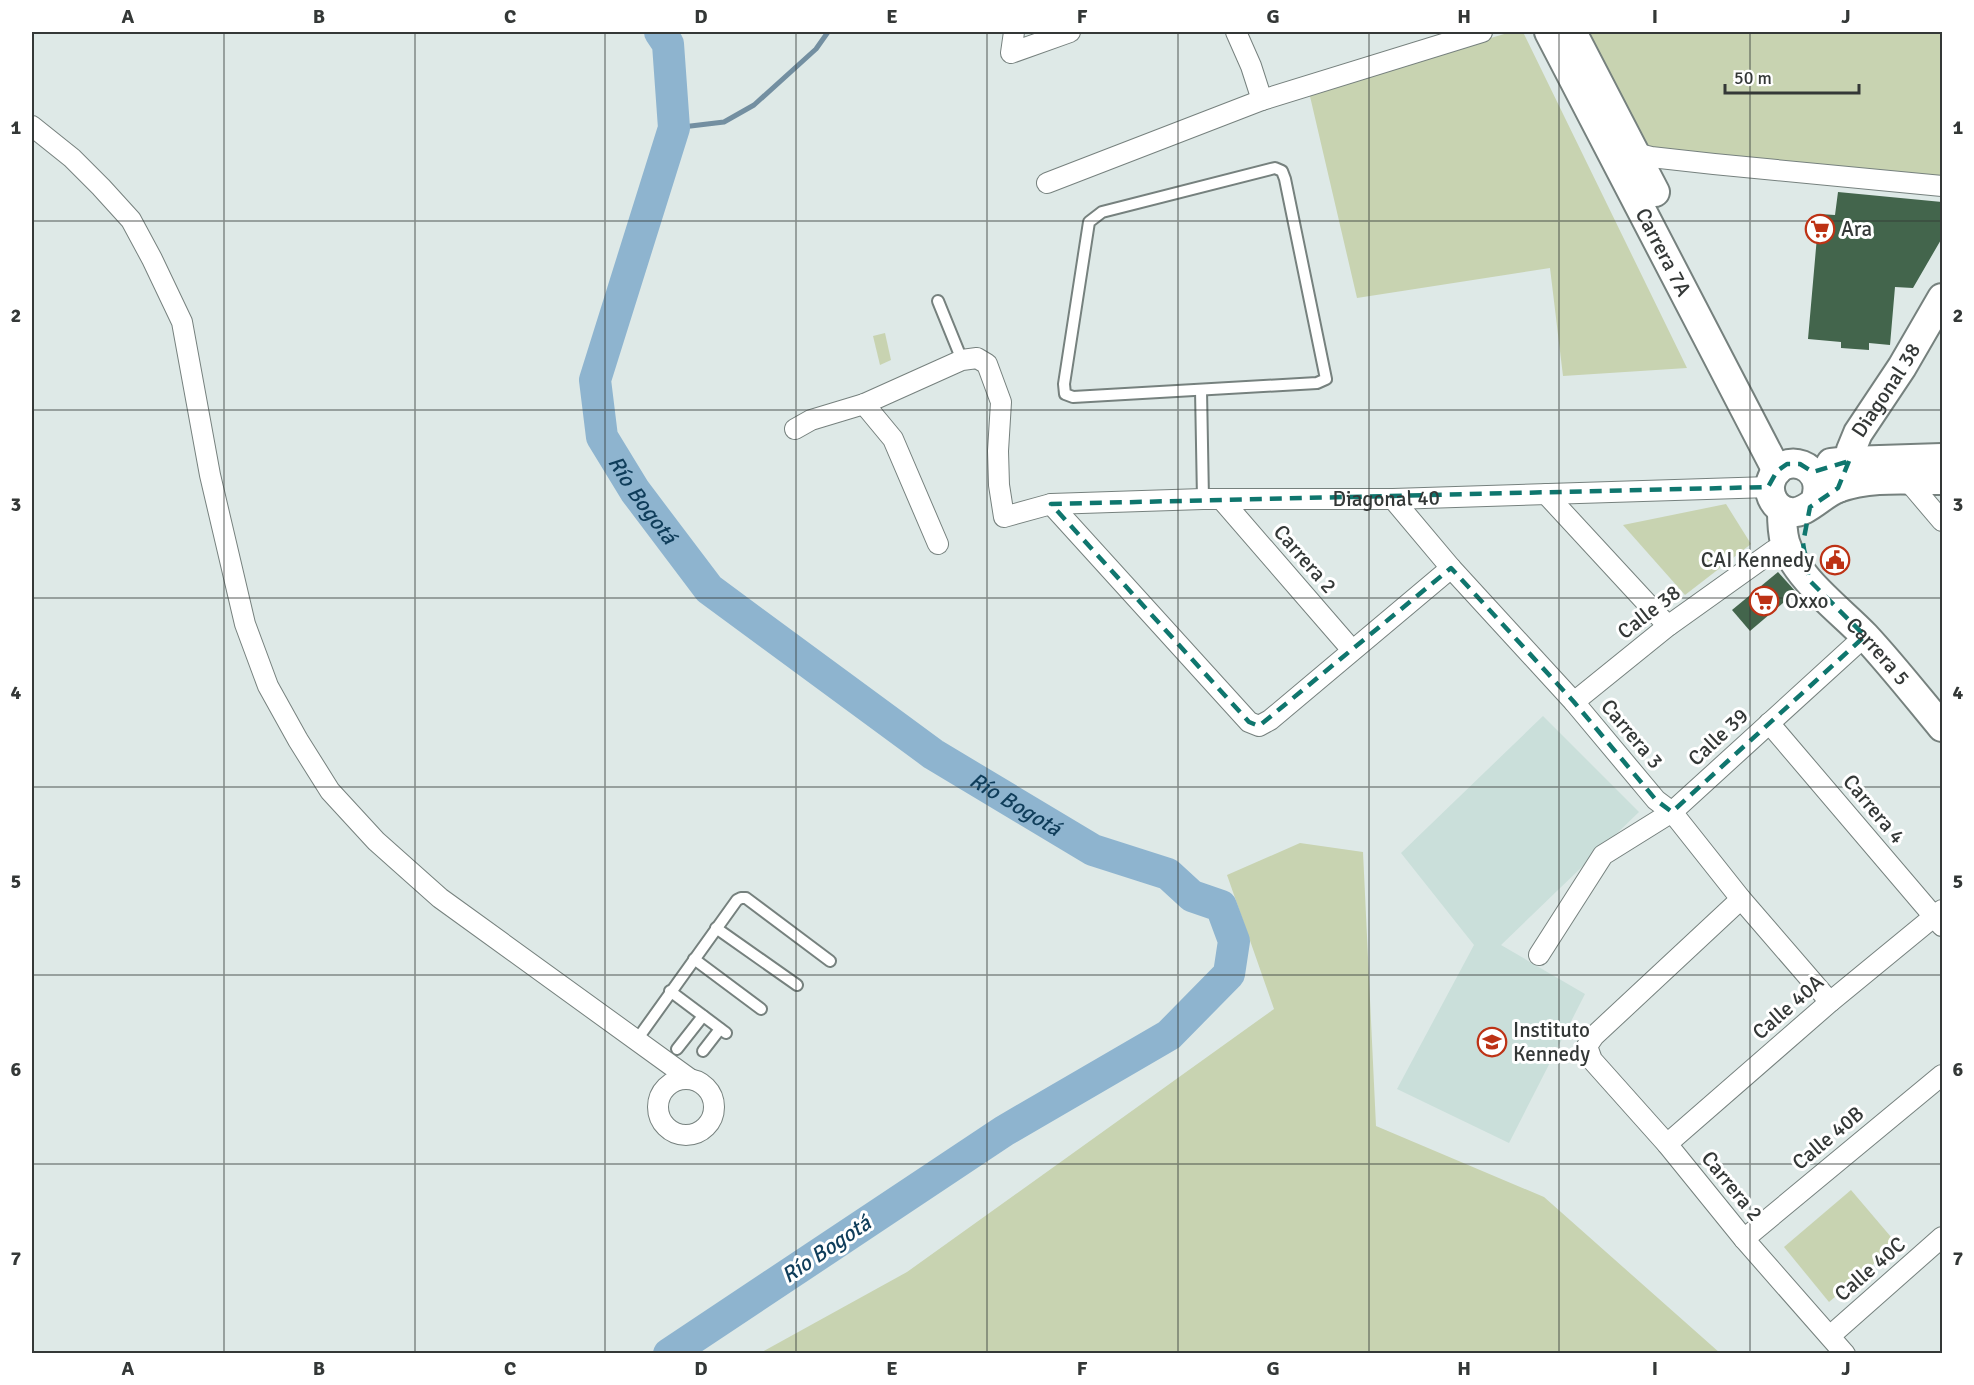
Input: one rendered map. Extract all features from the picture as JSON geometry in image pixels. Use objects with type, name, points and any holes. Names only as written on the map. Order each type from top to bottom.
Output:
[{"type":"main road","name":"Carrera 7A","points":[[1549,32],[1800,487]]},
{"type":"main road","name":"Carrera 7A","points":[[1572,32],[1635,153],[1800,487]]},
{"type":"main road","name":"Diagonal 38","points":[[1800,487],[1847,470],[1851,450],[1858,433],[1941,305]]},
{"type":"main road","points":[[1849,461],[1942,458]]},
{"type":"main road","name":"Diagonal 40","points":[[1800,487],[1942,480]]},
{"type":"main road","name":"Carrera 5","points":[[1800,487],[1782,527],[1785,544],[1796,563],[1809,580],[1865,636],[1942,727]]},
{"type":"main road","points":[[1800,487],[1805,525],[1803,543],[1809,580]]},
{"type":"street","points":[[1014,32],[1011,53],[1070,32]]},
{"type":"street","points":[[1236,32],[1251,66],[1262,100]]},
{"type":"street","points":[[1047,183],[1262,100],[1482,32]]},
{"type":"street","points":[[32,126],[72,158],[131,220],[182,322],[210,475],[245,624],[268,686],[298,740],[330,790],[376,841],[440,898],[690,1079]]},
{"type":"street","points":[[1635,153],[1714,164],[1942,186]]},
{"type":"street","name":"Diagonal 40","points":[[962,360],[977,358],[987,364],[1001,402],[998,451],[999,485],[1004,517],[1051,504],[1213,499],[1393,499],[1800,487]]},
{"type":"street","points":[[795,429],[811,420],[864,404],[962,360]]},
{"type":"street","points":[[864,404],[893,439],[938,544]]},
{"type":"street","points":[[1908,480],[1942,521]]},
{"type":"street","points":[[1546,494],[1668,626]]},
{"type":"street","name":"Carrera 2","points":[[1213,499],[1352,650]]},
{"type":"street","name":"Carrera 3","points":[[1393,499],[1451,568],[1574,702],[1656,800],[1671,812],[1741,899],[1830,1002]]},
{"type":"street","points":[[1051,504],[1249,722],[1259,726],[1270,720],[1451,568]]},
{"type":"street","name":"Calle 38","points":[[1574,702],[1668,626],[1773,550],[1785,544]]},
{"type":"street","name":"Calle 39","points":[[1539,955],[1603,855],[1671,812],[1865,636]]},
{"type":"street","name":"Carrera 4","points":[[1769,723],[1940,918]]},
{"type":"street","name":"Carrera 2","points":[[1741,899],[1594,1036],[1587,1046],[1592,1060],[1667,1144],[1744,1239],[1845,1353]]},
{"type":"street","name":"Calle 40A","points":[[1667,1144],[1830,1002],[1940,918]]},
{"type":"street","name":"Calle 40B","points":[[1744,1239],[1942,1075]]},
{"type":"street","name":"Calle 40C","points":[[1830,1336],[1942,1237]]},
{"type":"lane","points":[[1275,168],[1282,171],[1285,180],[1326,379],[1317,383],[1200,390],[1073,397],[1065,394],[1064,384],[1089,222],[1102,212],[1275,168]]},
{"type":"lane","points":[[938,301],[962,360]]},
{"type":"lane","points":[[1200,390],[1213,499]]},
{"type":"lane","points":[[636,1041],[737,900],[746,898],[830,961]]},
{"type":"lane","points":[[716,927],[797,985]]},
{"type":"lane","points":[[694,959],[761,1009]]},
{"type":"lane","points":[[670,991],[723,1031],[703,1051]]},
{"type":"lane","points":[[678,1049],[703,1016]]},
{"type":"highlighted area","points":[[1849,461],[1838,488],[1810,507],[1803,543],[1809,580],[1865,636],[1672,812],[1656,800],[1574,702],[1451,568],[1259,726],[1249,722],[1051,504],[1768,487],[1777,471],[1787,464],[1800,464],[1813,472]]},
{"type":"shaded area","points":[[1543,716],[1639,812],[1501,945],[1585,994],[1509,1143],[1397,1089],[1474,945],[1401,853]]},
{"type":"green space","points":[[1511,32],[1523,32],[1687,368],[1563,376],[1550,268],[1357,298],[1309,92]]},
{"type":"green space","points":[[1582,32],[1942,32],[1942,182],[1639,149]]},
{"type":"green space","points":[[885,333],[891,360],[880,365],[873,336]]},
{"type":"green space","points":[[1726,504],[1751,544],[1685,595],[1623,525]]},
{"type":"green space","points":[[1300,843],[1363,852],[1376,1126],[1544,1197],[1720,1353],[760,1353],[907,1272],[1274,1009],[1227,875]]},
{"type":"green space","points":[[1851,1190],[1897,1244],[1829,1302],[1784,1247]]},
{"type":"building","points":[[1838,192],[1942,202],[1942,238],[1913,288],[1895,287],[1890,345],[1869,343],[1869,350],[1841,348],[1841,342],[1808,339],[1819,214],[1835,215]]},
{"type":"building","name":"Oxxo","points":[[1778,572],[1796,592],[1750,631],[1732,610]]},
{"type":"waterway","name":"Río Bogotá","points":[[660,32],[668,44],[674,128],[595,380],[602,437],[635,491],[709,589],[933,754],[1093,850],[1168,874],[1192,896],[1221,906],[1234,941],[1229,974],[1169,1035],[1004,1131],[669,1354]]},
{"type":"waterway","points":[[674,128],[724,122],[754,105],[816,49],[828,32]]},
{"type":"place","name":"Ara","points":[[1820,229]]},
{"type":"place","name":"CAI Kennedy","points":[[1835,560]]},
{"type":"place","name":"Oxxo","points":[[1764,601]]},
{"type":"place","name":"Instituto Kennedy","points":[[1492,1042]]}]
